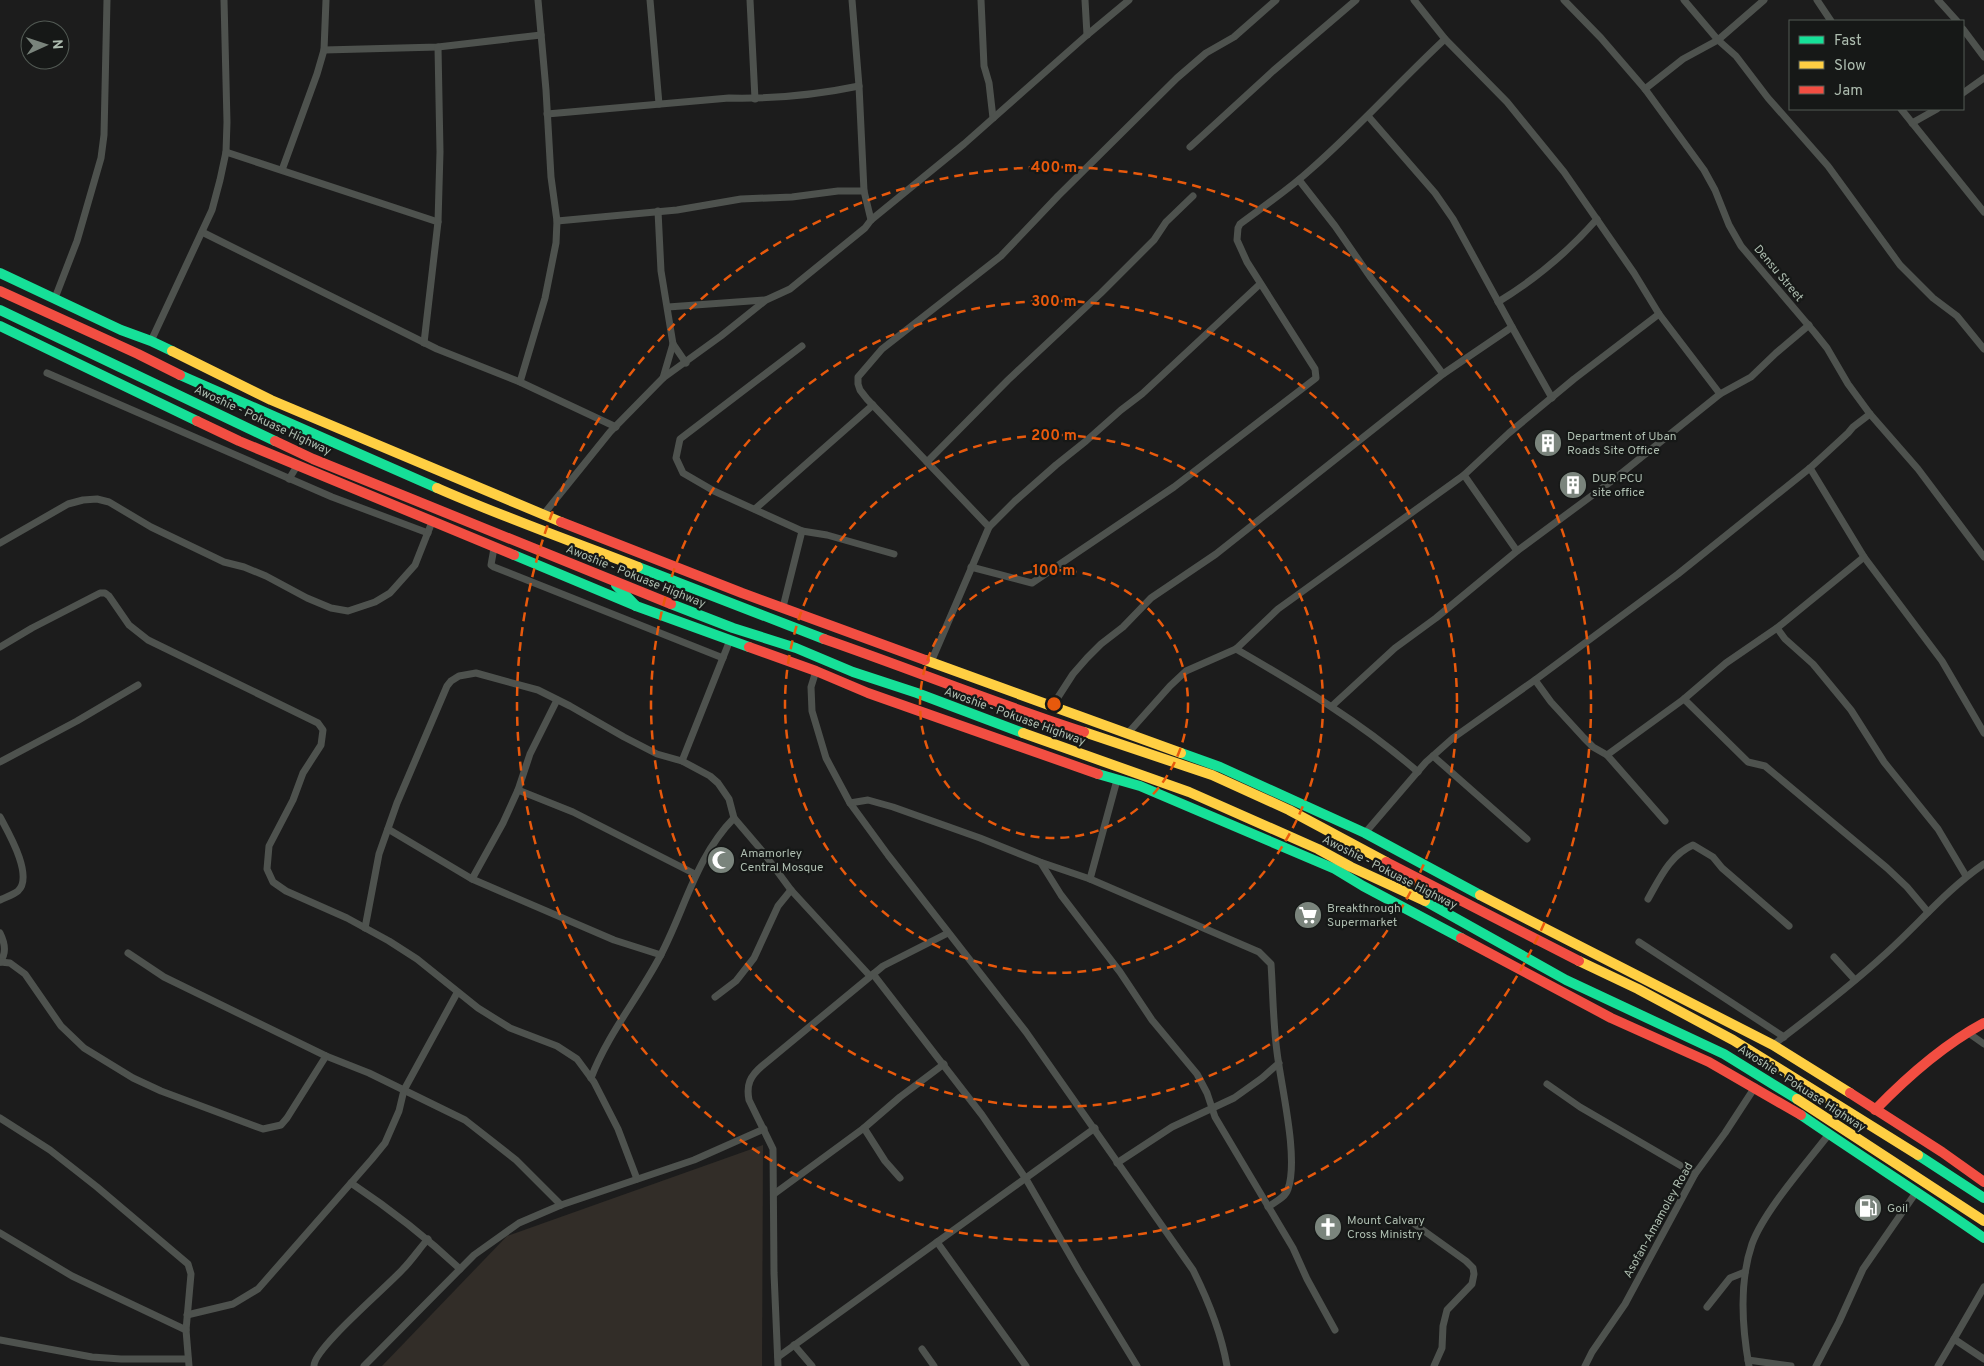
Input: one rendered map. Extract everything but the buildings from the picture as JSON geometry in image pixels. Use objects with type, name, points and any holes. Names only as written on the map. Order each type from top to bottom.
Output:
[{"type":"street","points":[[55,298],[77,241],[101,158],[104,135],[107,0]]},
{"type":"street","points":[[152,341],[212,210],[226,152],[228,122],[224,0]]},
{"type":"street","points":[[282,170],[324,50],[326,0]]},
{"type":"street","points":[[520,382],[545,298],[556,243],[557,221],[551,177],[538,0]]},
{"type":"street","points":[[650,0],[659,104]]},
{"type":"street","points":[[750,0],[755,99]]},
{"type":"street","points":[[852,0],[859,86],[864,191],[871,220]]},
{"type":"street","points":[[981,0],[984,66],[989,83],[993,118]]},
{"type":"street","points":[[1085,0],[1087,34]]},
{"type":"street","points":[[543,515],[616,427],[663,378],[686,363],[766,300],[790,289],[964,144],[1087,34],[1130,0]]},
{"type":"street","points":[[989,527],[873,405],[860,390],[858,377],[871,360],[882,350],[1001,256],[1058,196],[1177,78],[1206,54],[1234,37],[1259,17],[1276,0]]},
{"type":"street","points":[[1190,147],[1273,71],[1356,0]]},
{"type":"street","points":[[1414,0],[1445,40],[1525,124],[1564,172],[1634,273],[1659,314],[1720,394]]},
{"type":"street","name":"Densu Street","points":[[1564,0],[1601,38],[1645,89],[1704,170],[1715,190],[1729,225],[1742,246],[1827,348],[1848,384],[1870,414],[1918,469],[1984,557]]},
{"type":"street","points":[[1684,0],[1718,40],[1736,56],[1768,98],[1828,166],[1900,265],[1933,298],[1957,316],[1984,349]]},
{"type":"street","points":[[1645,89],[1683,59],[1718,40],[1764,0]]},
{"type":"street","points":[[1817,0],[1830,20]]},
{"type":"street","points":[[1938,0],[1956,20]]},
{"type":"street","points":[[1964,30],[1984,57]]},
{"type":"street","points":[[324,50],[438,47],[541,35]]},
{"type":"street","points":[[970,567],[1032,583],[1174,487],[1316,378],[1315,369],[1260,284],[1239,246],[1238,228],[1240,224],[1298,180],[1368,116],[1405,76],[1445,40]]},
{"type":"street","points":[[424,343],[438,222],[440,152],[438,47]]},
{"type":"street","points":[[1964,92],[1984,78]]},
{"type":"street","points":[[547,114],[728,98],[755,99],[810,95],[859,86]]},
{"type":"street","points":[[1902,110],[1984,212]]},
{"type":"street","points":[[1912,124],[1934,110]]},
{"type":"street","points":[[1368,116],[1435,193],[1453,219],[1552,398]]},
{"type":"street","points":[[226,152],[438,222]]},
{"type":"street","points":[[1298,180],[1335,226],[1371,278],[1443,374]]},
{"type":"street","points":[[557,221],[658,211],[740,199],[838,191],[864,191]]},
{"type":"street","points":[[927,462],[1008,380],[1134,260],[1154,240],[1166,222],[1193,196]]},
{"type":"street","points":[[658,211],[661,271],[673,344],[663,378]]},
{"type":"street","points":[[1498,302],[1528,284],[1556,262],[1596,219]]},
{"type":"street","points":[[202,232],[424,343],[520,382],[616,427]]},
{"type":"street","points":[[0,273],[121,330],[152,341],[272,400],[543,515],[742,593],[1220,766],[1365,833],[1452,881],[1773,1045],[1942,1152],[1984,1182]]},
{"type":"street","points":[[931,662],[970,567],[989,527],[1035,483],[1142,394],[1260,284]]},
{"type":"street","name":"Awoshie - Pokuase Highway","points":[[0,291],[138,354],[183,378],[492,512],[536,526],[788,626],[924,674],[1018,711],[1212,775],[1289,810],[1533,938],[1638,989],[1757,1054],[1984,1198]]},
{"type":"street","points":[[668,307],[766,300]]},
{"type":"street","name":"Awoshie - Pokuase Highway","points":[[0,310],[313,459],[733,628],[796,648],[853,672],[917,693],[1064,749],[1189,792],[1318,849],[1351,867],[1420,898],[1574,984],[1724,1054],[1780,1087],[1984,1221]]},
{"type":"street","points":[[1129,732],[1186,671],[1236,649],[1278,609],[1464,475],[1574,379],[1659,314]]},
{"type":"street","points":[[0,326],[239,441],[494,548],[607,592],[636,606],[816,671],[868,693],[1117,780],[1140,786],[1335,869],[1363,886],[1611,1018],[1709,1062],[1755,1088],[1829,1134],[1877,1168],[1917,1191],[1984,1238]]},
{"type":"street","points":[[1332,706],[1395,648],[1470,592],[1517,551],[1613,480],[1720,394],[1751,377],[1776,353],[1809,326]]},
{"type":"street","points":[[1053,705],[1086,658],[1100,644],[1123,627],[1151,598],[1216,554],[1443,374],[1512,327]]},
{"type":"street","points":[[673,344],[686,363]]},
{"type":"street","points":[[802,346],[680,439],[676,458],[683,473],[714,491],[802,531],[827,535],[894,554]]},
{"type":"street","points":[[47,373],[289,479],[428,533]]},
{"type":"street","points":[[755,509],[873,405]]},
{"type":"street","points":[[1365,833],[1432,756],[1453,738],[1678,574],[1810,468],[1853,427],[1870,414]]},
{"type":"street","points":[[350,473],[359,454]]},
{"type":"street","points":[[289,479],[297,466]]},
{"type":"street","points":[[1810,468],[1864,557],[1942,662],[1984,733]]},
{"type":"street","points":[[1464,475],[1517,551]]},
{"type":"street","points":[[0,543],[68,504],[97,499],[110,502],[150,527],[224,562],[244,567],[266,576],[307,598],[331,608],[348,611],[375,602],[390,593],[415,565],[432,522]]},
{"type":"street","points":[[390,519],[395,507]]},
{"type":"street","points":[[783,607],[802,531]]},
{"type":"street","points":[[494,548],[491,565],[494,568],[723,658]]},
{"type":"street","points":[[1607,755],[1684,699],[1726,663],[1777,628],[1864,557]]},
{"type":"street","points":[[611,580],[636,606]]},
{"type":"street","points":[[0,647],[70,608],[105,593],[129,625],[148,640],[318,723],[323,730],[323,740],[303,774],[293,800],[269,846],[267,869],[273,882],[365,928],[417,959],[458,993],[510,1028],[557,1046],[577,1059],[591,1078],[618,1129],[637,1179]]},
{"type":"street","points":[[1777,628],[1785,639],[1812,664],[1851,710],[1884,762],[1938,829],[1966,876]]},
{"type":"street","points":[[682,761],[730,640]]},
{"type":"street","points":[[1236,649],[1332,706],[1381,740],[1418,772]]},
{"type":"street","points":[[816,671],[810,694],[812,711],[826,758],[850,803],[888,855],[1026,1032],[1193,1270],[1210,1304],[1227,1366]]},
{"type":"street","points":[[365,928],[379,854],[388,828],[412,768],[451,681],[466,674],[476,673],[489,675],[538,690],[632,742],[657,754],[682,761],[718,783],[729,799],[734,818],[791,890],[872,975],[944,1064],[1026,1179],[1078,1271],[1137,1366]]},
{"type":"street","points":[[1534,680],[1584,738],[1593,747],[1607,755],[1665,821]]},
{"type":"street","points":[[0,762],[77,721],[138,685]]},
{"type":"street","points":[[1684,699],[1748,762],[1765,766],[1887,868],[1907,887],[1928,912]]},
{"type":"street","points":[[472,879],[503,823],[518,790],[530,754],[557,700]]},
{"type":"street","points":[[1432,756],[1526,840]]},
{"type":"street","points":[[1090,879],[1117,780]]},
{"type":"street","points":[[518,790],[573,812],[695,874]]},
{"type":"street","points":[[850,803],[868,800],[893,806],[1090,879],[1259,952],[1271,964],[1274,1026],[1291,1163],[1290,1182],[1284,1196],[1268,1207]]},
{"type":"street","points":[[0,817],[19,858],[23,876],[23,882],[18,891],[0,900]]},
{"type":"street","points":[[591,1078],[599,1057],[612,1033],[661,955],[695,874],[711,845],[734,818]]},
{"type":"street","points":[[388,828],[472,879],[614,940],[661,955]]},
{"type":"street","points":[[1648,899],[1666,866],[1686,848],[1694,845],[1713,857],[1722,868],[1789,926]]},
{"type":"street","points":[[1040,862],[1061,895],[1120,972],[1152,1020],[1197,1074],[1207,1093],[1215,1117],[1293,1248],[1307,1279],[1335,1330]]},
{"type":"street","points":[[1773,1045],[1884,956],[1966,876],[1984,864]]},
{"type":"street","points":[[715,997],[736,981],[754,958],[778,906],[791,890]]},
{"type":"street","points":[[0,933],[5,952],[0,962],[10,963],[25,974],[61,1026],[84,1048],[133,1078],[161,1091],[263,1129],[281,1125],[326,1056]]},
{"type":"street","points":[[778,1366],[774,1273],[773,1149],[749,1100],[750,1078],[872,975],[901,956],[948,933]]},
{"type":"street","points":[[1525,957],[1533,938]]},
{"type":"street","points":[[1639,942],[1784,1037]]},
{"type":"street","points":[[128,953],[164,977],[326,1056],[404,1090],[465,1120],[516,1160],[561,1205]]},
{"type":"street","points":[[1834,957],[1855,980]]},
{"type":"street","points":[[187,1314],[234,1304],[258,1289],[385,1143],[399,1111],[404,1090],[458,993]]},
{"type":"street","points":[[1875,1110],[1904,1080],[1967,1032],[1984,1023]]},
{"type":"street","points":[[1967,1032],[1984,1044]]},
{"type":"street","points":[[1117,1163],[1172,1127],[1234,1098],[1279,1063]]},
{"type":"street","points":[[774,1194],[864,1128],[900,1097],[944,1064]]},
{"type":"street","points":[[1547,1084],[1580,1107],[1695,1174]]},
{"type":"street","name":"Asofan-Amamoley Road","points":[[1585,1366],[1592,1352],[1625,1304],[1695,1174],[1755,1088]]},
{"type":"street","points":[[0,1118],[50,1150],[183,1259],[188,1264],[191,1274],[186,1330],[189,1362],[92,1357],[0,1340]]},
{"type":"street","points":[[864,1128],[885,1161],[900,1178]]},
{"type":"street","points":[[778,1357],[1094,1128]]},
{"type":"street","points":[[364,1366],[474,1255],[519,1223],[561,1205],[694,1160],[764,1129]]},
{"type":"street","points":[[1791,1366],[1748,1363],[1743,1310],[1745,1272],[1752,1244],[1761,1225],[1829,1134]]},
{"type":"street","points":[[351,1183],[388,1208],[428,1239],[460,1269]]},
{"type":"street","points":[[1816,1366],[1839,1322],[1863,1269],[1917,1191]]},
{"type":"street","points":[[1413,1223],[1466,1261],[1473,1268],[1474,1274],[1472,1284],[1447,1310],[1443,1326],[1442,1348],[1434,1366]]},
{"type":"street","points":[[0,1233],[72,1276],[186,1330]]},
{"type":"street","points":[[314,1366],[314,1360],[326,1345],[403,1269],[428,1239]]},
{"type":"street","points":[[937,1242],[1026,1366]]},
{"type":"street","points":[[1707,1307],[1730,1278],[1745,1272]]},
{"type":"street","points":[[1938,1366],[1984,1286]]},
{"type":"street","points":[[1954,1339],[1984,1359]]},
{"type":"street","points":[[794,1345],[812,1366]]},
{"type":"street","points":[[922,1349],[934,1366]]},
{"type":"shaded area","points":[[763,1145],[762,1366],[382,1366],[507,1236]]},
{"type":"traffic: fast","points":[[0,273],[121,330],[172,351]]},
{"type":"traffic: fast","points":[[0,310],[275,441]]},
{"type":"traffic: fast","points":[[0,326],[197,421]]},
{"type":"traffic: fast","points":[[180,375],[437,488]]},
{"type":"traffic: fast","points":[[514,555],[636,606],[749,647]]},
{"type":"traffic: fast","points":[[638,567],[824,639]]},
{"type":"traffic: fast","points":[[616,585],[636,606]]},
{"type":"traffic: fast","points":[[671,604],[733,628],[796,648],[853,672],[917,693],[1023,733]]},
{"type":"traffic: fast","points":[[1181,753],[1220,767],[1365,833],[1480,895]]},
{"type":"traffic: fast","points":[[1098,774],[1140,786],[1335,869],[1461,938]]},
{"type":"traffic: fast","points":[[1425,901],[1566,980],[1724,1054],[1797,1099]]},
{"type":"traffic: fast","points":[[1801,1115],[1984,1238]]},
{"type":"traffic: fast","points":[[1918,1155],[1984,1198]]},
{"type":"traffic: slow","points":[[172,351],[271,400],[561,522]]},
{"type":"traffic: slow","points":[[437,488],[638,567]]},
{"type":"traffic: slow","points":[[925,660],[1181,753]]},
{"type":"traffic: slow","points":[[1084,732],[1212,775],[1289,810],[1386,862]]},
{"type":"traffic: slow","points":[[1023,733],[1189,792],[1318,849],[1351,867],[1425,901]]},
{"type":"traffic: slow","points":[[1480,895],[1773,1045],[1850,1093]]},
{"type":"traffic: slow","points":[[1579,961],[1638,989],[1733,1040],[1918,1155]]},
{"type":"traffic: slow","points":[[1797,1099],[1984,1221]]},
{"type":"traffic: jam","points":[[0,291],[180,375]]},
{"type":"traffic: jam","points":[[197,421],[239,441],[514,555]]},
{"type":"traffic: jam","points":[[275,441],[313,459],[671,604]]},
{"type":"traffic: jam","points":[[561,522],[742,593],[925,660]]},
{"type":"traffic: jam","points":[[824,639],[1084,732]]},
{"type":"traffic: jam","points":[[749,647],[816,671],[868,693],[1098,774]]},
{"type":"traffic: jam","points":[[1386,862],[1579,961]]},
{"type":"traffic: jam","points":[[1461,938],[1611,1018],[1709,1062],[1801,1115]]},
{"type":"traffic: jam","points":[[1875,1110],[1926,1062],[1954,1041],[1984,1023]]},
{"type":"traffic: jam","points":[[1850,1093],[1942,1152],[1984,1182]]},
{"type":"place","name":"Department of Uban Roads Site Office","points":[[1548,443]]},
{"type":"place","name":"DUR PCU site office","points":[[1573,485]]},
{"type":"place","name":"Amamorley Central Mosque","points":[[721,860]]},
{"type":"place","name":"Breakthrough Supermarket","points":[[1308,915]]},
{"type":"place","name":"Goil","points":[[1868,1208]]},
{"type":"place","name":"Mount Calvary Cross Ministry","points":[[1328,1227]]}]
